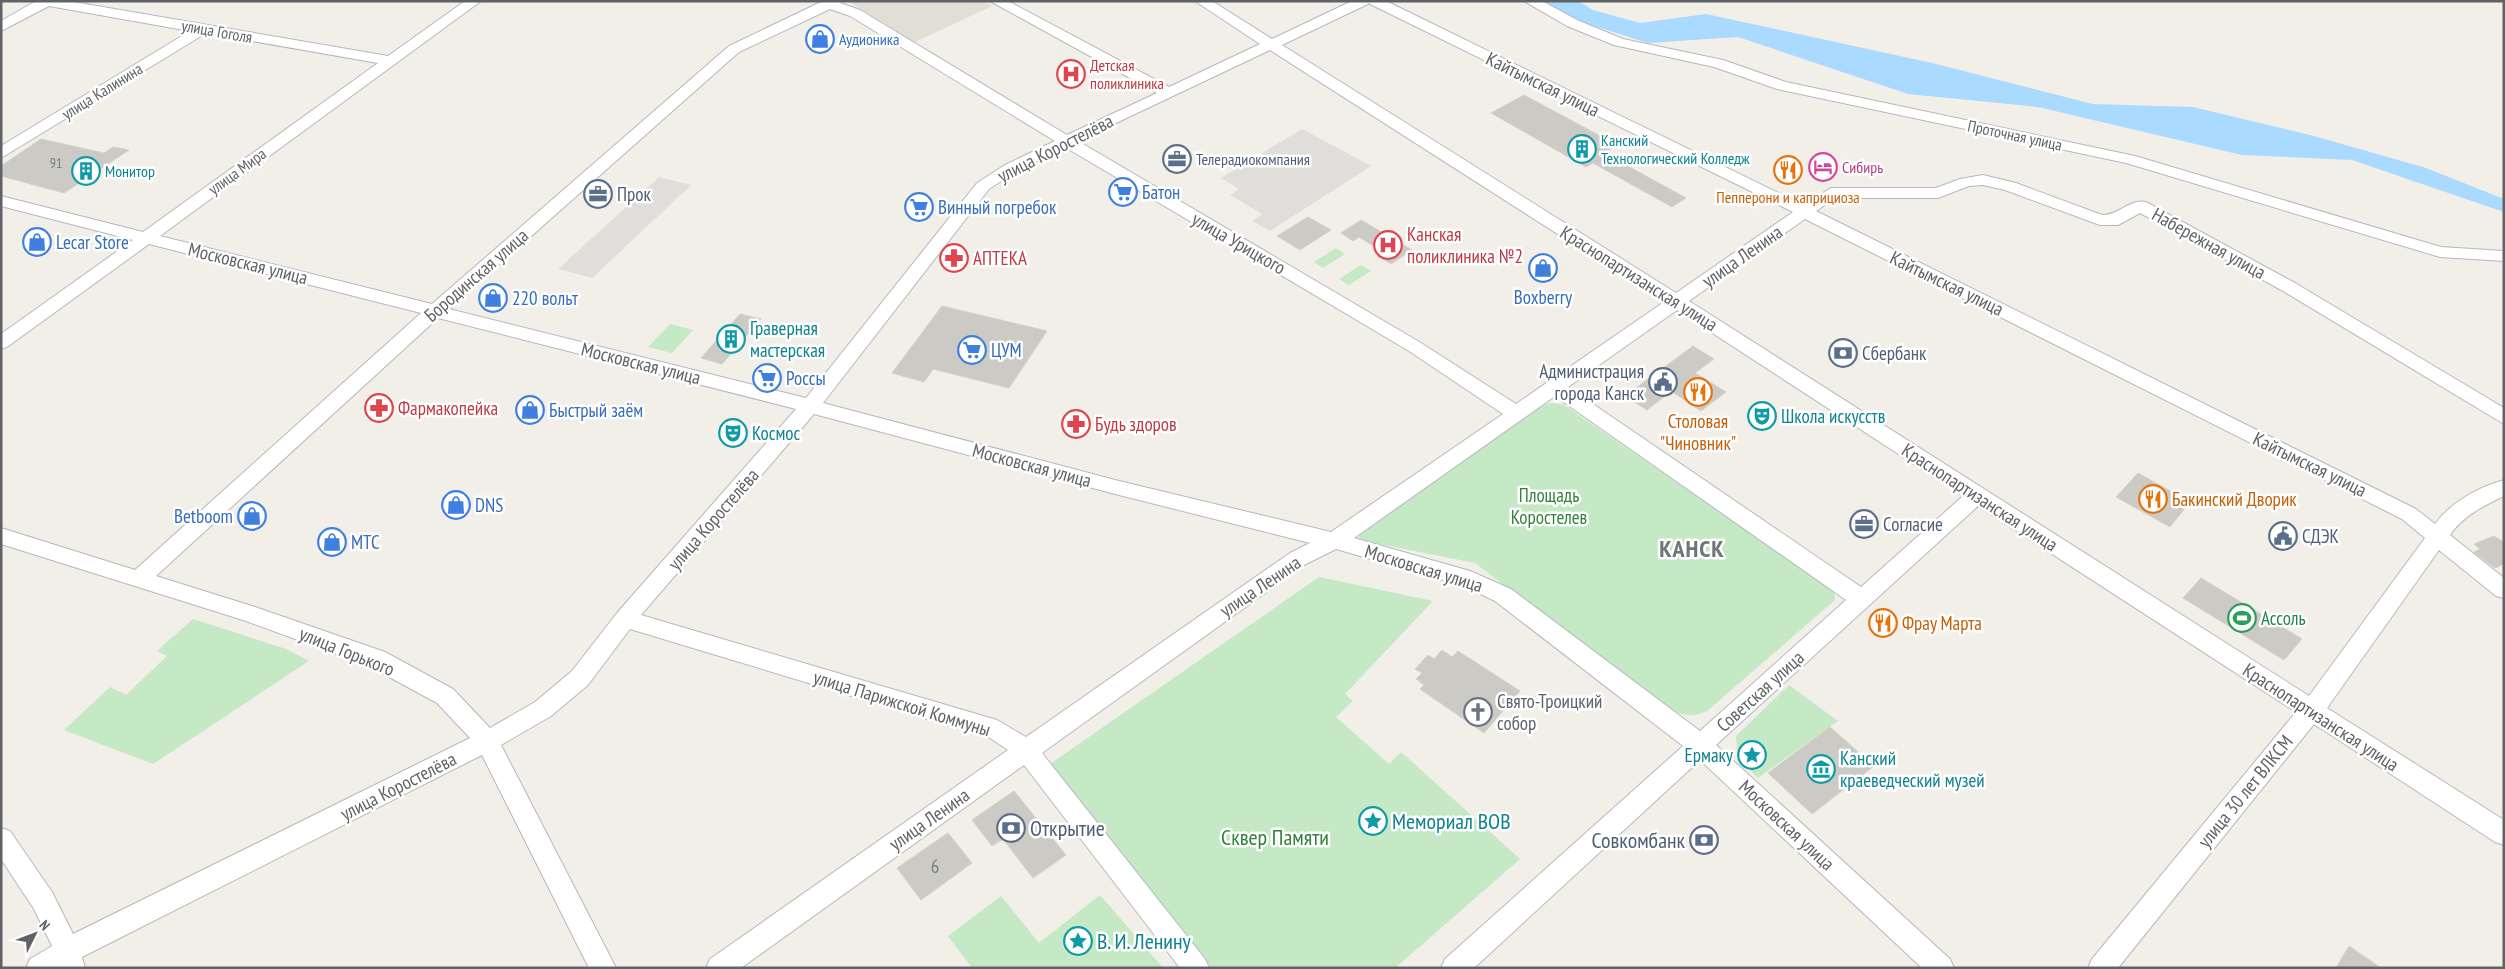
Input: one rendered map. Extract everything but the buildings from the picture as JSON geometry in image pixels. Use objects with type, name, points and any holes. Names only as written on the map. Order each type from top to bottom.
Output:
[{"type":"street","name":"улица Мира","points":[[1,343],[474,1]]},
{"type":"street","points":[[997,1],[1167,92]]},
{"type":"street","name":"Краснопартизанская улица","points":[[1202,1],[1677,302],[2504,834]]},
{"type":"street","name":"улица Коростелёва","points":[[39,968],[70,960],[486,741],[542,709],[580,678],[625,619],[810,406],[983,186],[1010,168],[1167,92],[1364,1]]},
{"type":"street","name":"Кайтымская улица","points":[[1375,1],[1805,212],[2409,514],[2504,590]]},
{"type":"street","name":"Проточная улица","points":[[1531,1],[1572,23],[1619,42],[1718,63],[1782,86],[2129,160],[2440,252],[2504,256]]},
{"type":"street","name":"улица Гоголя","points":[[44,2],[391,61]]},
{"type":"street","points":[[1,27],[44,2]]},
{"type":"street","name":"улица Урицкого","points":[[832,3],[855,13],[1066,141],[1415,346],[1516,414]]},
{"type":"street","name":"Бородинская улица","points":[[139,579],[435,311],[734,49],[832,3]]},
{"type":"street","name":"улица Калинина","points":[[1,153],[203,29]]},
{"type":"street","name":"Набережная улица","points":[[1805,212],[1831,193],[1938,193],[1974,180],[1997,182],[2010,186],[2100,220],[2112,220],[2140,206],[2289,287],[2504,417]]},
{"type":"street","name":"Московская улица","points":[[1,201],[810,406],[1332,542],[1366,549],[1470,579],[1503,595],[1700,745],[1941,968]]},
{"type":"street","name":"улица Ленина","points":[[719,968],[1297,559],[1332,542],[1805,212]]},
{"type":"street","points":[[1555,387],[1862,599]]},
{"type":"street","name":"улица 30 лет ВЛКСМ","points":[[2101,968],[2311,710],[2449,520],[2467,506],[2504,487]]},
{"type":"street","name":"Советская улица","points":[[1454,968],[1977,494]]},
{"type":"street","name":"улица Горького","points":[[1,536],[247,613],[377,658],[445,696],[486,741],[602,968]]},
{"type":"street","name":"улица Парижской Коммуны","points":[[625,619],[997,730],[1026,750],[1196,968]]},
{"type":"street","points":[[1,839],[34,882],[70,960]]},
{"type":"shaded area","points":[[854,1],[984,1],[992,6],[915,42],[851,3]]},
{"type":"shaded area","points":[[1302,129],[1371,166],[1270,231],[1252,221],[1262,214],[1230,195],[1239,189],[1221,178]]},
{"type":"shaded area","points":[[659,177],[691,185],[592,278],[558,269]]},
{"type":"green space","points":[[1336,248],[1345,254],[1323,268],[1314,262]]},
{"type":"green space","points":[[1361,265],[1371,271],[1349,285],[1339,279]]},
{"type":"green space","points":[[670,324],[693,330],[672,353],[648,347]]},
{"type":"green space","name":"Площадь Коростелев","points":[[1544,404],[1564,405],[1834,591],[1835,600],[1707,711],[1696,715],[1686,715],[1665,707],[1475,563],[1359,540],[1359,529]]},
{"type":"green space","name":"Сквер Памяти","points":[[1319,577],[1433,601],[1345,694],[1353,701],[1336,717],[1389,764],[1401,752],[1520,859],[1395,968],[1212,968],[1050,764]]},
{"type":"green space","points":[[193,619],[286,649],[309,661],[153,764],[64,730],[110,687],[126,695],[167,656],[157,651]]},
{"type":"green space","points":[[1789,685],[1838,721],[1758,778],[1738,758],[1736,736]]},
{"type":"green space","points":[[1100,895],[1163,968],[972,968],[948,936],[1001,896],[1039,943]]},
{"type":"water","points":[[1543,1],[1578,1],[1593,10],[1640,23],[1706,14],[1932,63],[2093,104],[2193,107],[2314,136],[2426,168],[2504,199],[2504,212],[2352,160],[2242,155],[2038,107],[1908,94],[1738,37],[1648,43],[1585,23]]},
{"type":"place","name":"Аудионика","points":[[820,39]]},
{"type":"place","name":"Детская поликлиника","points":[[1071,74]]},
{"type":"place","name":"Канский Технологический Колледж","points":[[1582,149]]},
{"type":"place","name":"Телерадиокомпания","points":[[1177,159]]},
{"type":"place","name":"Сибирь","points":[[1823,167]]},
{"type":"place","name":"Пепперони и каприциоза","points":[[1788,170]]},
{"type":"place","name":"Монитор","points":[[86,171]]},
{"type":"place","name":"Батон","points":[[1123,192]]},
{"type":"place","name":"Прок","points":[[598,194]]},
{"type":"place","name":"Винный погребок","points":[[919,207]]},
{"type":"place","name":"Lecar Store","points":[[37,242]]},
{"type":"place","name":"Канская поликлиника №2","points":[[1388,245]]},
{"type":"place","name":"АПТЕКА","points":[[954,258]]},
{"type":"place","name":"Boxberry","points":[[1543,268]]},
{"type":"place","name":"220 вольт","points":[[493,298]]},
{"type":"place","name":"Граверная мастерская","points":[[731,339]]},
{"type":"place","name":"ЦУМ","points":[[972,350]]},
{"type":"place","name":"Сбербанк","points":[[1843,353]]},
{"type":"place","name":"Россы","points":[[767,378]]},
{"type":"place","name":"Администрация города Канск","points":[[1663,382]]},
{"type":"place","name":"Столовая \"Чиновник\"","points":[[1698,392]]},
{"type":"place","name":"Фармакопейка","points":[[379,408]]},
{"type":"place","name":"Быстрый заём","points":[[530,410]]},
{"type":"place","name":"Школа искусств","points":[[1762,416]]},
{"type":"place","name":"Будь здоров","points":[[1076,424]]},
{"type":"place","name":"Космос","points":[[733,433]]},
{"type":"place","name":"Бакинский Дворик","points":[[2153,499]]},
{"type":"place","name":"DNS","points":[[456,505]]},
{"type":"place","name":"Betboom","points":[[252,516]]},
{"type":"place","name":"Согласие","points":[[1864,524]]},
{"type":"place","name":"СДЭК","points":[[2283,536]]},
{"type":"place","name":"МТС","points":[[332,542]]},
{"type":"place","name":"Ассоль","points":[[2242,618]]},
{"type":"place","name":"Фрау Марта","points":[[1883,623]]},
{"type":"place","name":"Свято-Троицкий собор","points":[[1478,712]]},
{"type":"place","name":"Ермаку","points":[[1752,755]]},
{"type":"place","name":"Канский краеведческий музей","points":[[1821,769]]},
{"type":"place","name":"Мемориал ВОВ","points":[[1373,821]]},
{"type":"place","name":"Открытие","points":[[1011,828]]},
{"type":"place","name":"Совкомбанк","points":[[1704,840]]},
{"type":"place","name":"В. И. Ленину","points":[[1078,941]]},
{"type":"district","name":"КАНСК","points":[[1692,548]]}]
